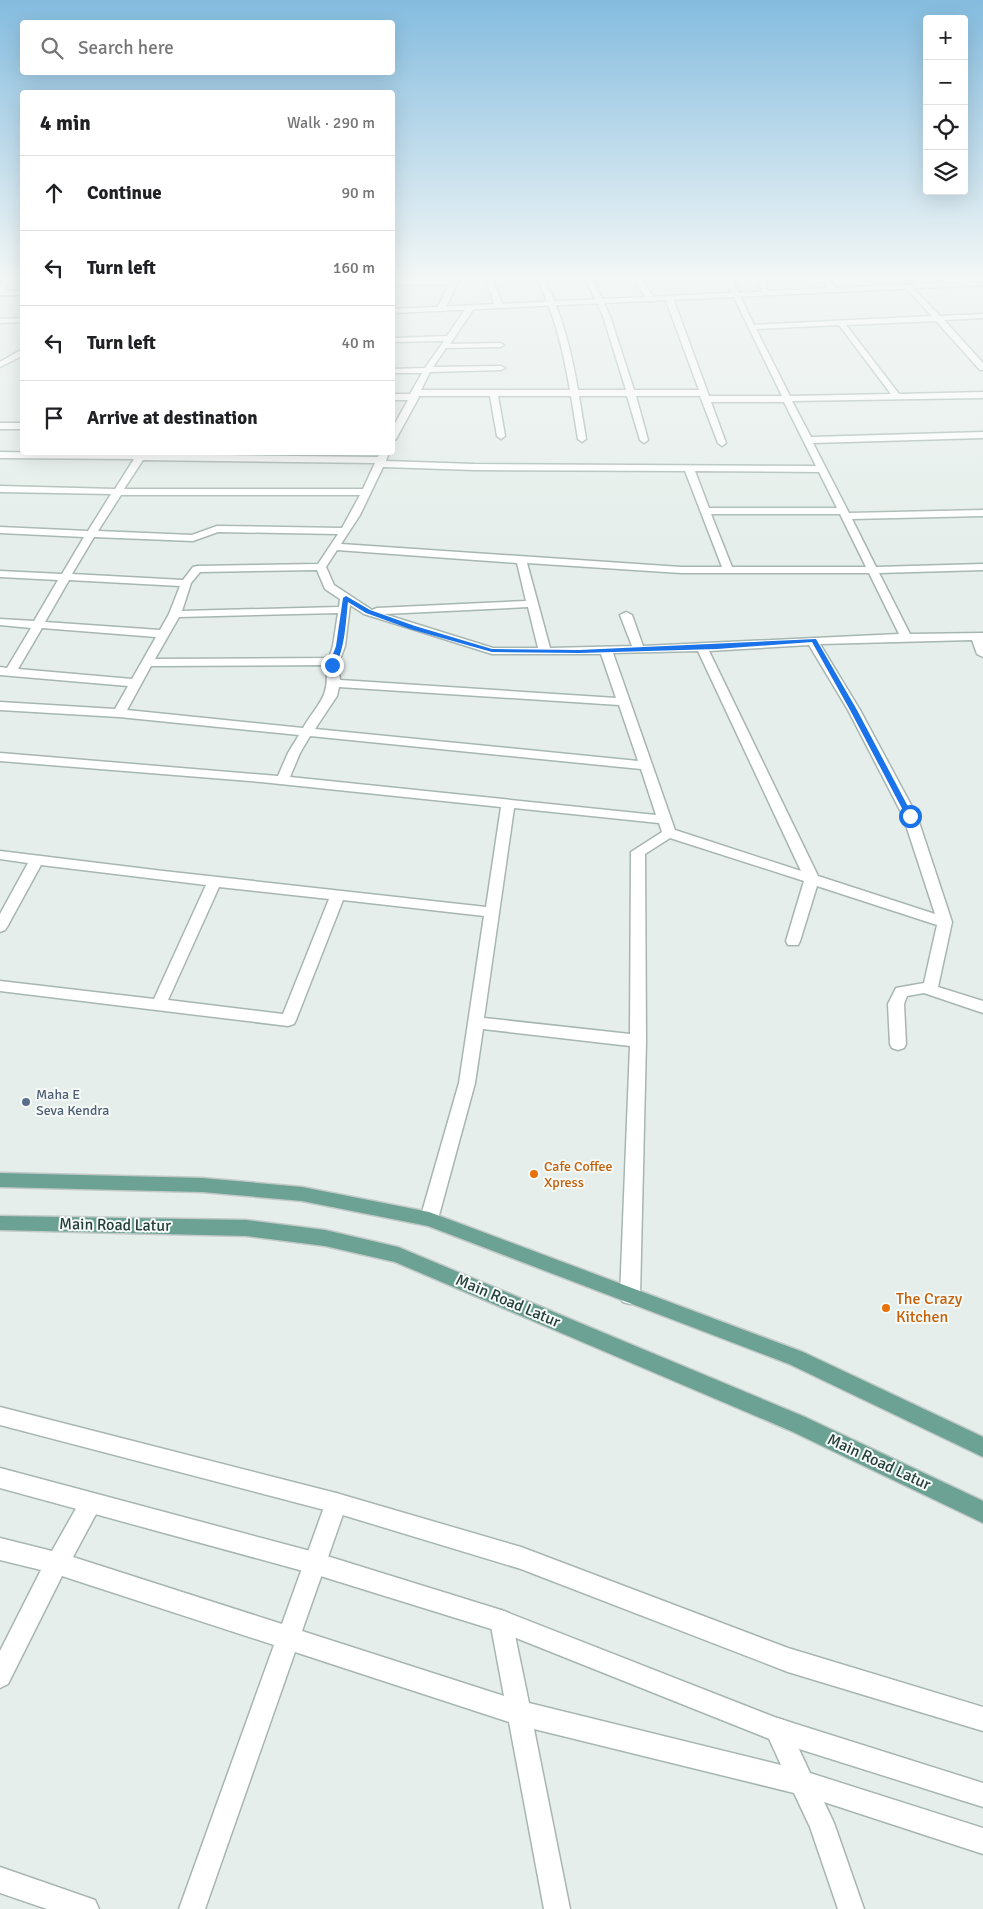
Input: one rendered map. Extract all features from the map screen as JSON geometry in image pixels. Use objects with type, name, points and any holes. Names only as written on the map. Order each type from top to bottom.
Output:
[{"type":"main road","points":[[0,1180],[220,1186],[302,1194],[428,1219],[796,1358],[983,1447]]},
{"type":"main road","name":"Main Road Latur","points":[[0,1223],[246,1228],[325,1238],[398,1255],[798,1424],[983,1512]]},
{"type":"street","points":[[395,433],[431,366]]},
{"type":"street","points":[[570,366],[582,439]]},
{"type":"street","points":[[622,366],[644,440]]},
{"type":"street","points":[[694,366],[722,443]]},
{"type":"street","points":[[771,366],[906,637]]},
{"type":"street","points":[[874,366],[897,397]]},
{"type":"street","points":[[395,371],[501,368]]},
{"type":"street","points":[[494,394],[501,436]]},
{"type":"street","points":[[395,398],[415,395],[494,394],[630,394],[787,399],[983,395]]},
{"type":"street","points":[[0,426],[20,426]]},
{"type":"street","points":[[808,440],[983,436]]},
{"type":"street","points":[[1,456],[141,455],[382,459],[689,468],[823,468]]},
{"type":"street","points":[[137,683],[6,672],[39,624],[91,534],[141,455]]},
{"type":"street","points":[[321,567],[345,531],[382,459]]},
{"type":"street","points":[[689,468],[728,570]]},
{"type":"street","points":[[0,489],[119,492],[366,492]]},
{"type":"street","points":[[705,511],[983,513]]},
{"type":"street","points":[[0,530],[184,538],[193,538],[217,529],[345,531]]},
{"type":"street","points":[[335,547],[681,570],[873,570],[983,567]]},
{"type":"street","points":[[521,560],[545,651]]},
{"type":"street","points":[[120,713],[175,614],[186,583],[197,568],[321,567]]},
{"type":"street","points":[[321,567],[329,588],[345,604]]},
{"type":"street","points":[[0,574],[186,583]]},
{"type":"street","points":[[282,781],[294,753],[321,708],[331,696],[334,683],[332,665],[339,646],[345,604]]},
{"type":"street","points":[[175,614],[345,604],[412,628],[492,651],[639,650],[814,640],[979,636],[983,654]]},
{"type":"street","points":[[368,612],[532,604]]},
{"type":"street","points":[[626,615],[639,650]]},
{"type":"street","points":[[0,622],[164,634]]},
{"type":"street","points":[[814,640],[854,710],[910,816],[945,922],[930,990]]},
{"type":"street","points":[[702,647],[812,879],[793,941]]},
{"type":"street","points":[[606,651],[667,827]]},
{"type":"street","points":[[148,663],[333,661]]},
{"type":"street","points":[[334,683],[624,702]]},
{"type":"street","points":[[0,706],[120,713],[645,766]]},
{"type":"street","points":[[0,757],[282,781],[508,804],[667,827],[812,879],[945,922]]},
{"type":"street","points":[[428,1219],[467,1083],[508,804]]},
{"type":"street","points":[[630,1296],[638,1041],[638,852],[667,827]]},
{"type":"street","points":[[0,855],[492,912]]},
{"type":"street","points":[[0,927],[37,860]]},
{"type":"street","points":[[158,1006],[216,881]]},
{"type":"street","points":[[0,986],[288,1020],[338,895]]},
{"type":"street","points":[[898,1044],[896,1004],[901,992],[924,988],[983,1007]]},
{"type":"street","points":[[476,1023],[638,1041]]},
{"type":"street","points":[[0,1416],[336,1503],[521,1558],[788,1660],[983,1719]]},
{"type":"street","points":[[0,1478],[314,1563],[501,1620],[777,1730],[983,1795]]},
{"type":"street","points":[[0,1676],[57,1563],[91,1503]]},
{"type":"street","points":[[192,1909],[336,1503]]},
{"type":"street","points":[[0,1549],[57,1563],[519,1713],[801,1782],[983,1841]]},
{"type":"street","points":[[501,1620],[557,1909]]},
{"type":"street","points":[[777,1730],[821,1823],[851,1909]]},
{"type":"street","points":[[0,1880],[86,1909]]},
{"type":"place","name":"Maha E Seva Kendra","points":[[26,1102]]},
{"type":"place","name":"Cafe Coffee Xpress","points":[[534,1174]]},
{"type":"place","name":"The Crazy Kitchen","points":[[886,1308]]},
{"type":"route","points":[[332,665],[339,646],[346,598],[368,612],[412,628],[492,651],[579,652],[717,647],[814,640],[854,710],[910,816]]}]
